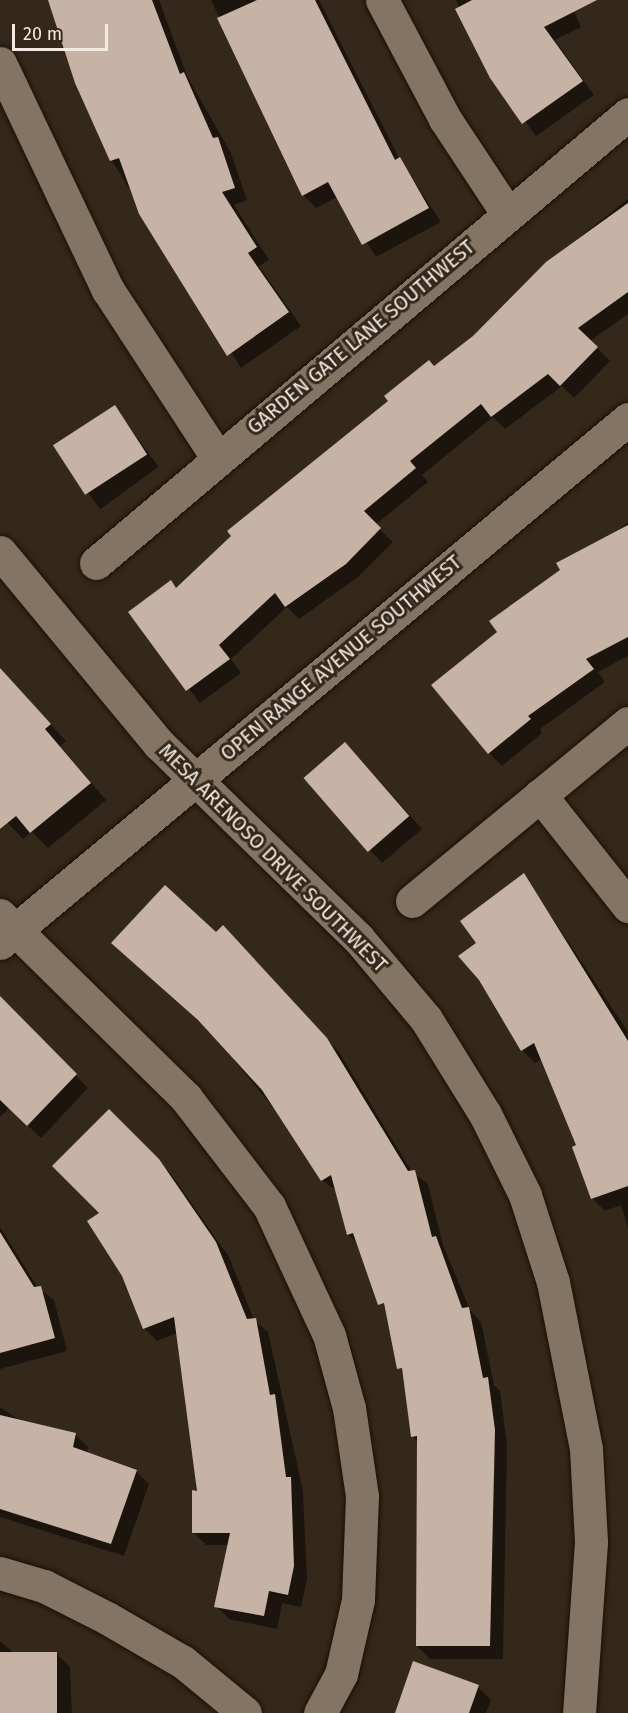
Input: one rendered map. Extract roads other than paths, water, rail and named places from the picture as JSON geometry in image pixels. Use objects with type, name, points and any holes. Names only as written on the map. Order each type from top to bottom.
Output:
[{"type":"street","points":[[382,0],[446,119],[507,213]]},
{"type":"street","points":[[0,63],[108,290],[218,459]]},
{"type":"street","name":"GARDEN GATE LANE SOUTHWEST","points":[[96,563],[507,213],[628,114]]},
{"type":"street","name":"OPEN RANGE AVENUE SOUTHWEST","points":[[5,930],[194,780],[628,419]]},
{"type":"street","name":"MESA ARENOSO DRIVE SOUTHWEST","points":[[0,552],[107,686],[194,780],[358,938],[426,1019],[485,1114],[525,1195],[553,1282],[586,1449],[591,1542],[579,1713]]},
{"type":"street","points":[[412,901],[628,723]]},
{"type":"street","points":[[540,795],[628,906]]},
{"type":"street","points":[[5,930],[186,1098],[269,1206],[328,1335],[349,1408],[362,1496],[357,1600],[341,1674],[320,1713]]},
{"type":"street","points":[[0,1573],[44,1587],[107,1618],[183,1662],[245,1713]]}]
